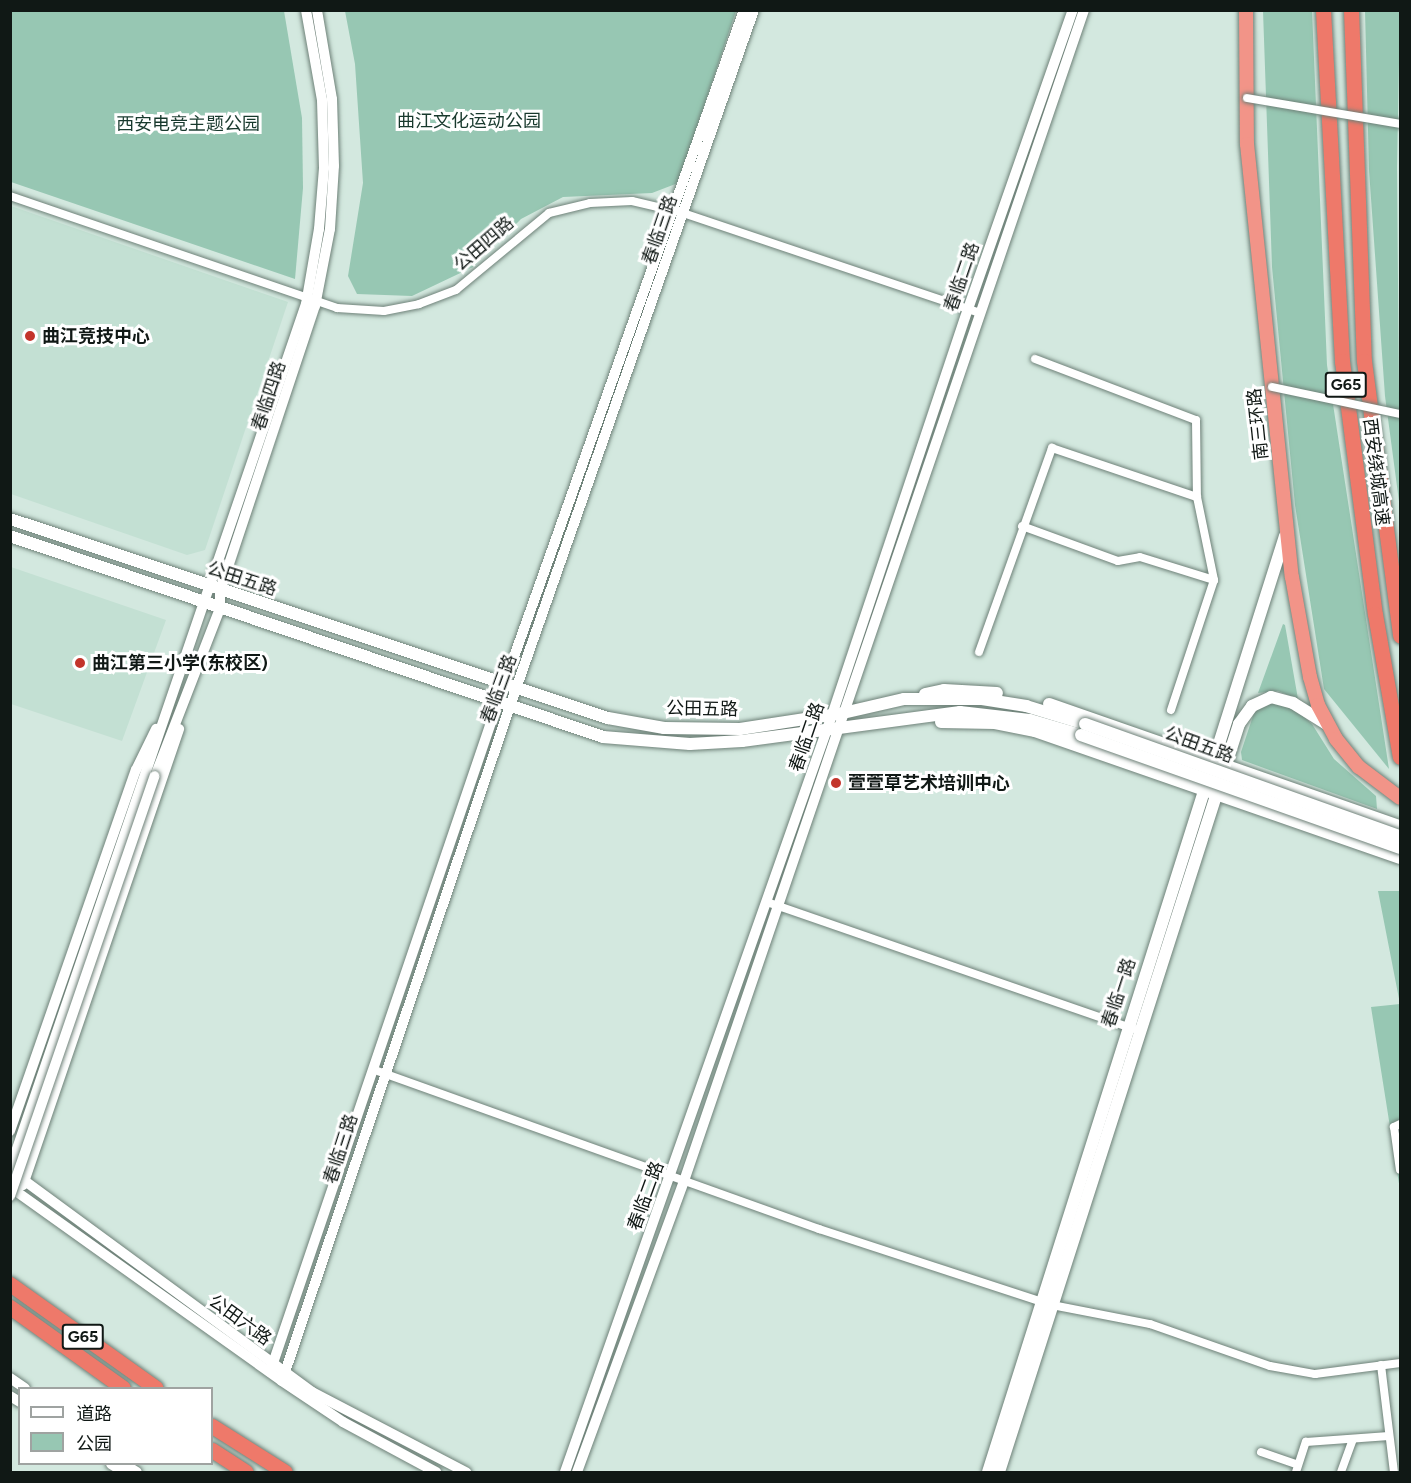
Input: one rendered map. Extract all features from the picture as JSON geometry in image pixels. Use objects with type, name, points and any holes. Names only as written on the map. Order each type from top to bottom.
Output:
[{"type":"highway","name":"南三环路","points":[[1246,10],[1247,144],[1287,525],[1310,677],[1326,724],[1359,767],[1401,798]]},
{"type":"highway","name":"西安绕城高速","points":[[1323,10],[1342,361],[1375,614],[1401,757]]},
{"type":"highway","name":"西安绕城高速","points":[[1351,10],[1364,361],[1401,636]]},
{"type":"highway","name":"G65","points":[[10,1284],[153,1387]]},
{"type":"highway","name":"G65","points":[[10,1307],[120,1387]]},
{"type":"highway","points":[[213,1427],[285,1473]]},
{"type":"highway","points":[[213,1451],[246,1473]]},
{"type":"main road","name":"公田五路","points":[[10,519],[216,590],[608,718],[664,728],[740,729],[838,714],[903,699],[1003,701],[1401,836]]},
{"type":"main road","name":"春临一路","points":[[999,1473],[1127,1026],[1282,554],[1287,525]]},
{"type":"main road","name":"公田五路","points":[[10,536],[203,603],[505,701],[603,737],[690,744],[904,723],[960,712],[989,713],[1083,729],[1401,848]]},
{"type":"main road","points":[[903,699],[944,690],[1006,694],[1069,709],[1401,826]]},
{"type":"main road","name":"春临一路","points":[[988,1473],[1140,1031],[1242,717],[1264,699],[1285,700],[1326,724]]},
{"type":"main road","points":[[904,723],[982,722],[1016,727],[1238,799],[1401,858]]},
{"type":"street","name":"春临四路","points":[[306,10],[321,100],[324,168],[311,300]]},
{"type":"street","name":"春临四路","points":[[151,775],[167,705],[203,603],[216,590],[311,300],[330,229],[334,166],[332,99],[318,10]]},
{"type":"street","name":"春临三路","points":[[679,212],[744,10]]},
{"type":"street","name":"春临三路","points":[[272,1369],[380,1070],[505,701],[679,212],[754,10]]},
{"type":"street","name":"春临二路","points":[[838,714],[968,309],[1073,10]]},
{"type":"street","name":"春临二路","points":[[565,1473],[671,1176],[772,904],[1084,10]]},
{"type":"street","points":[[1247,98],[1401,123]]},
{"type":"street","name":"公田四路","points":[[10,196],[337,308],[384,311],[418,304],[456,290],[549,213],[590,203],[632,201],[679,212],[980,313]]},
{"type":"street","points":[[1035,359],[1196,420],[1197,497],[1214,580],[1171,710]]},
{"type":"street","points":[[1272,387],[1401,414]]},
{"type":"street","points":[[979,652],[1052,448],[1197,497]]},
{"type":"street","points":[[1023,526],[1118,561],[1140,557],[1214,580]]},
{"type":"street","name":"春临四路","points":[[151,775],[183,710],[220,608],[216,590]]},
{"type":"street","points":[[10,1131],[136,770],[167,705]]},
{"type":"street","points":[[14,1192],[25,1180],[174,751],[183,710]]},
{"type":"street","points":[[10,1170],[151,775]]},
{"type":"street","points":[[14,1192],[151,775]]},
{"type":"street","name":"春临二路","points":[[577,1473],[684,1181],[772,904]]},
{"type":"street","points":[[772,904],[1140,1031]]},
{"type":"street","name":"春临三路","points":[[283,1377],[380,1070]]},
{"type":"street","points":[[380,1070],[684,1181],[1047,1303],[1087,1309],[1150,1324],[1270,1366],[1315,1374],[1401,1363]]},
{"type":"street","points":[[1401,1124],[1394,1127],[1401,1170]]},
{"type":"street","name":"公田六路","points":[[10,1170],[343,1422],[436,1473]]},
{"type":"street","name":"公田六路","points":[[14,1192],[272,1369]]},
{"type":"street","points":[[1381,1365],[1394,1473]]},
{"type":"street","name":"公田六路","points":[[283,1377],[466,1473]]},
{"type":"street","points":[[10,1378],[22,1387]]},
{"type":"street","points":[[1262,1452],[1297,1469],[1306,1442],[1389,1436]]},
{"type":"street","points":[[1341,1473],[1353,1439]]},
{"type":"shaded area","points":[[11,206],[288,302],[205,550],[187,555],[11,494]]},
{"type":"shaded area","name":"曲江第三小学(东校区)","points":[[11,567],[166,620],[122,741],[11,704]]},
{"type":"green space","name":"西安电竞主题公园","points":[[11,10],[284,11],[302,118],[303,188],[295,279],[11,182]]},
{"type":"green space","name":"曲江文化运动公园","points":[[345,11],[736,11],[678,183],[652,193],[563,197],[521,219],[473,267],[412,296],[357,294],[348,276],[363,183],[355,64]]},
{"type":"green space","points":[[1263,11],[1312,11],[1327,365],[1389,769],[1324,689],[1295,505],[1272,267]]},
{"type":"green space","points":[[1365,11],[1400,11],[1397,167],[1400,509],[1385,396],[1369,170]]},
{"type":"green space","points":[[1283,624],[1298,699],[1278,691],[1258,693]]},
{"type":"green space","points":[[1278,703],[1295,709],[1312,724],[1334,759],[1376,796],[1377,809],[1242,760],[1241,752],[1254,713],[1261,705]]},
{"type":"green space","points":[[1378,891],[1400,891],[1400,1004]]},
{"type":"green space","points":[[1400,1004],[1400,1190],[1371,1007]]},
{"type":"place","name":"曲江竞技中心","points":[[30,336]]},
{"type":"place","name":"曲江第三小学(东校区)","points":[[80,663]]},
{"type":"place","name":"萱萱草艺术培训中心","points":[[836,783]]}]
